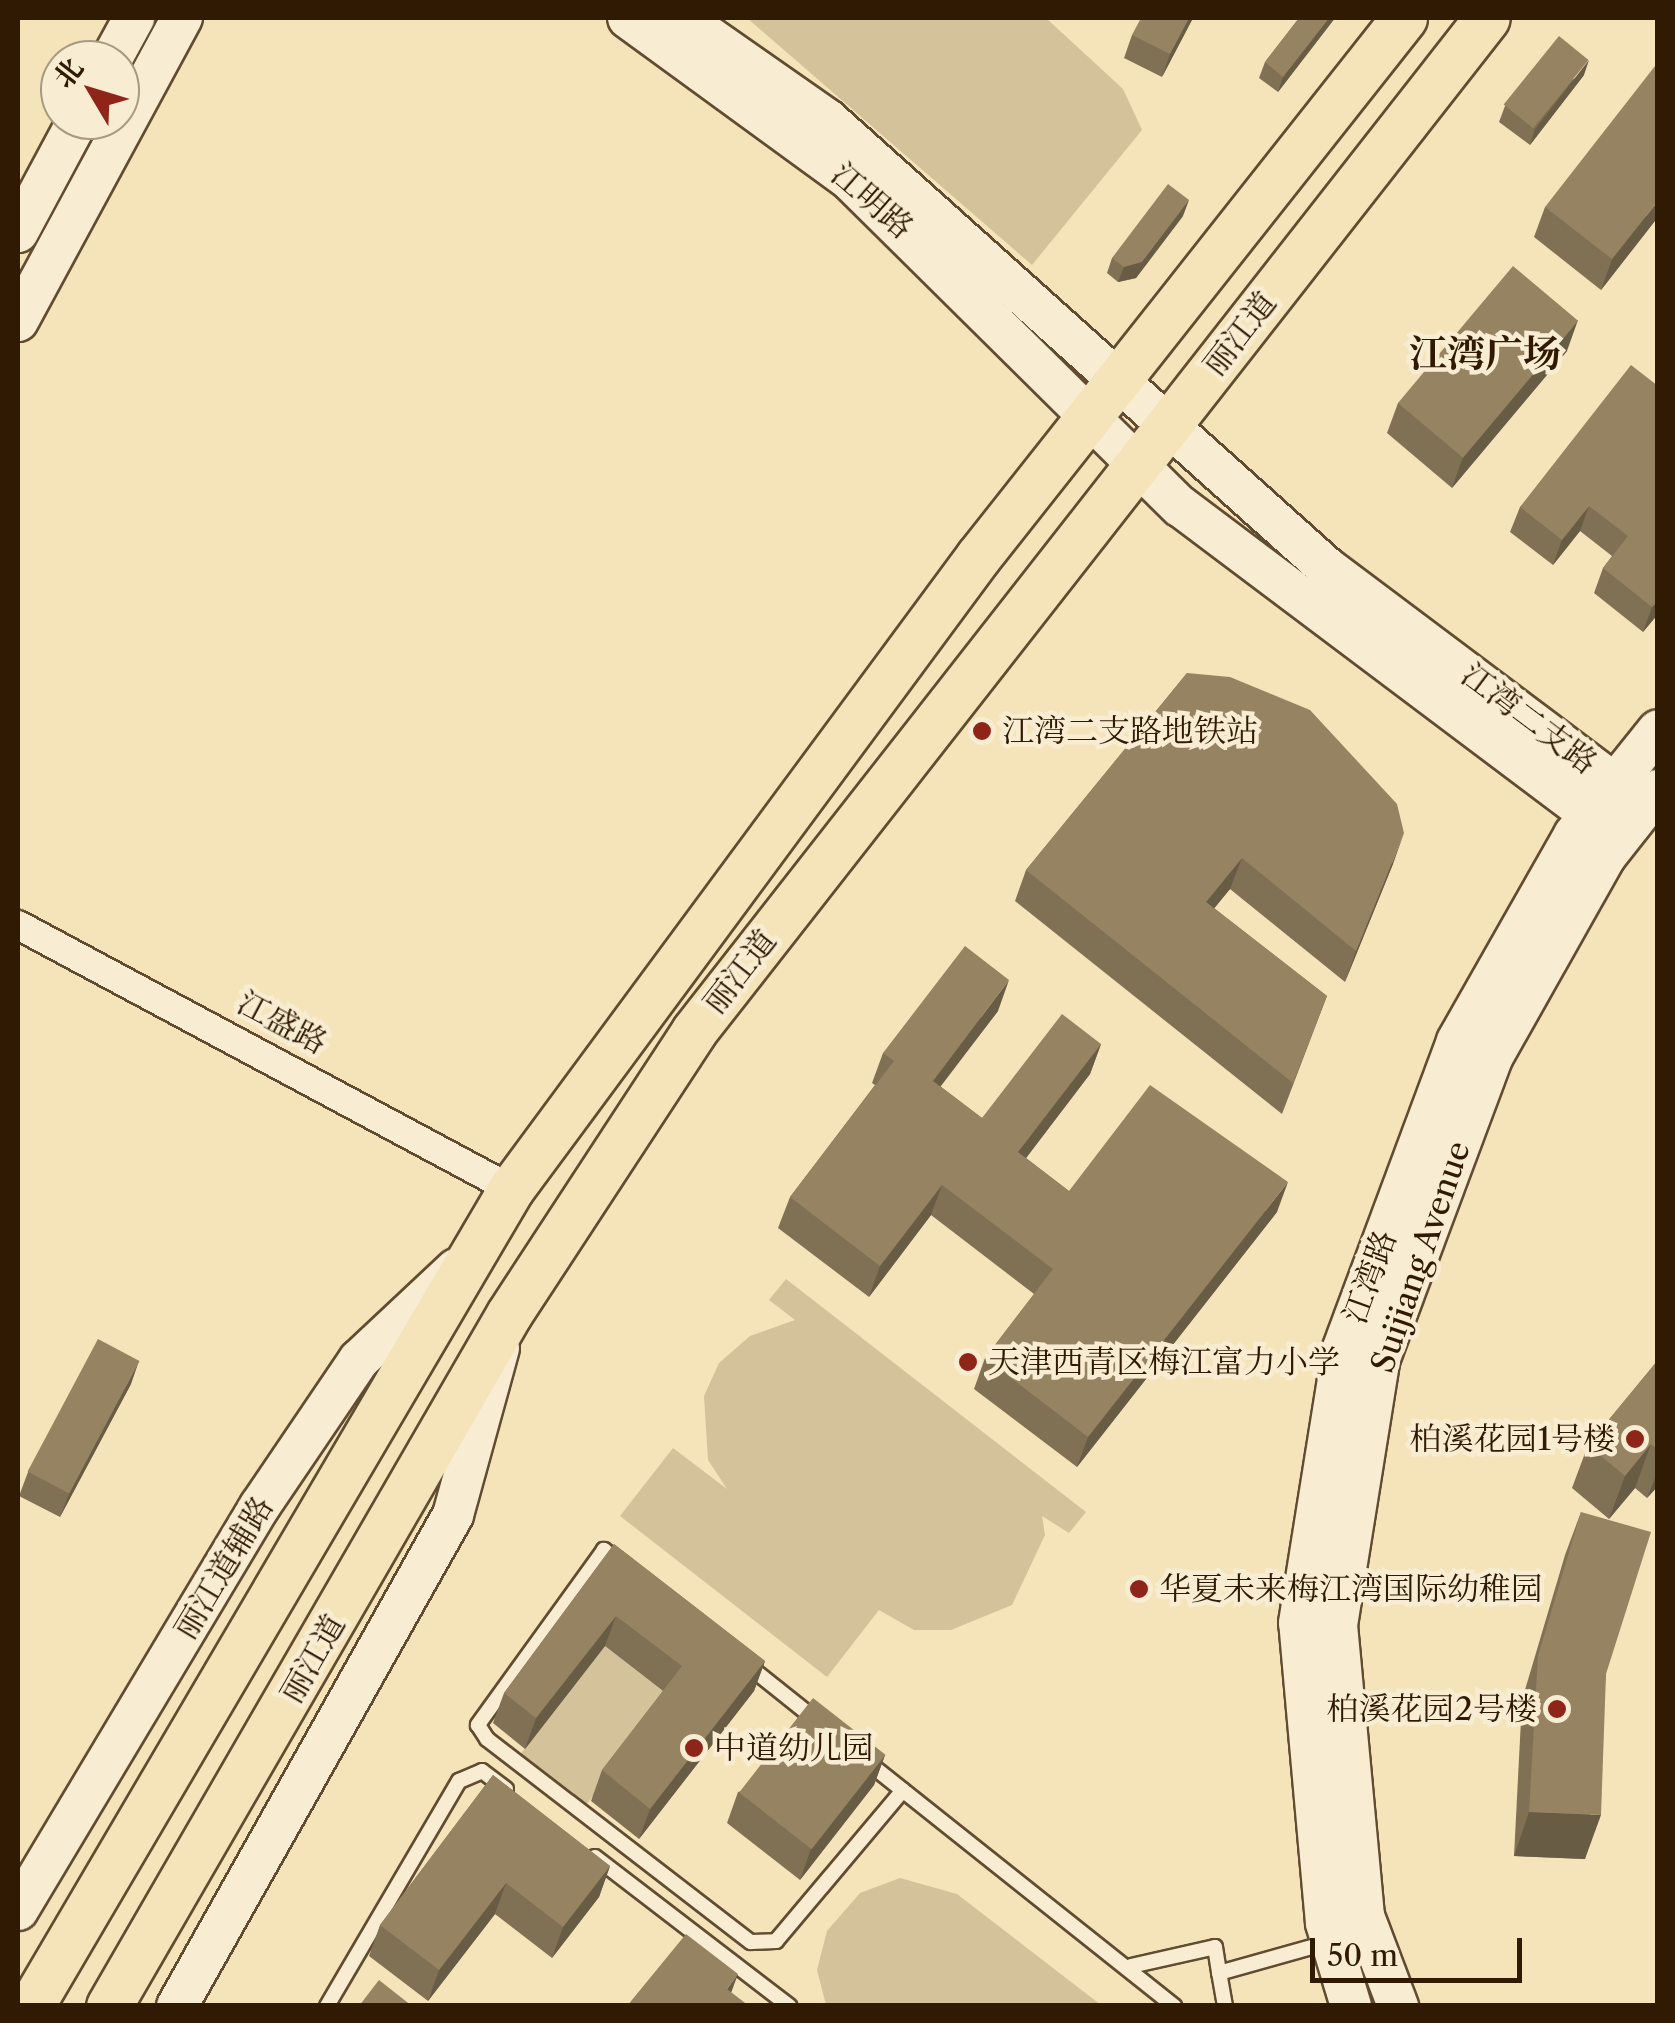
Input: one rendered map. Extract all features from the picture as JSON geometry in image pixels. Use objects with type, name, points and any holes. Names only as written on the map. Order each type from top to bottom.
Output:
[{"type":"main road","name":"丽江道","points":[[31,2006],[510,1190],[1086,420],[1404,18]]},
{"type":"main road","name":"丽江道","points":[[109,2006],[509,1314],[694,1032],[1487,18]]},
{"type":"street","points":[[121,40],[134,18]]},
{"type":"street","points":[[18,321],[182,18]]},
{"type":"street","name":"江明路","points":[[628,18],[850,180],[984,306],[1086,420]]},
{"type":"street","name":"江明路","points":[[682,18],[828,120],[1114,384]]},
{"type":"street","points":[[18,232],[67,140]]},
{"type":"street","name":"江湾二支路","points":[[1114,384],[1326,567],[1615,784],[1632,822]]},
{"type":"street","name":"江湾二支路","points":[[1086,420],[1136,466],[1591,815],[1632,822]]},
{"type":"street","name":"江湾路","points":[[1349,2005],[1332,1942],[1298,1623],[1343,1348],[1458,1042],[1591,815],[1658,730]]},
{"type":"street","name":"Suijiang Avenue","points":[[1398,2006],[1364,1916],[1337,1624],[1380,1358],[1492,1058],[1632,822],[1658,790]]},
{"type":"street","name":"江盛路","points":[[18,926],[510,1190]]},
{"type":"street","name":"丽江道辅路","points":[[18,1910],[260,1506],[360,1360],[470,1256]]},
{"type":"street","points":[[177,2006],[453,1515],[509,1314]]},
{"type":"lane","points":[[634,1574],[604,1550],[478,1725],[487,1739],[751,1942],[776,1941],[903,1790]]},
{"type":"lane","points":[[724,1646],[828,1730]]},
{"type":"lane","points":[[843,1742],[1131,1966],[1174,2006]]},
{"type":"lane","points":[[326,2006],[458,1781],[482,1770],[528,1806]]},
{"type":"lane","points":[[574,1841],[789,2006]]},
{"type":"lane","points":[[1219,1973],[1332,1942]]},
{"type":"lane","points":[[1131,1966],[1216,1947],[1226,2006]]},
{"type":"shaded area","points":[[747,18],[1046,18],[1123,89],[1142,130],[1032,265]]},
{"type":"shaded area","points":[[786,1279],[1086,1512],[1069,1533],[1042,1516],[1045,1535],[1012,1605],[951,1630],[914,1630],[879,1610],[827,1677],[620,1516],[673,1448],[727,1489],[708,1460],[704,1396],[719,1363],[750,1336],[795,1320],[769,1300]]},
{"type":"shaded area","points":[[605,1646],[670,1697],[585,1806],[520,1755]]},
{"type":"shaded area","points":[[900,1878],[957,1894],[1101,2005],[826,2005],[817,1970],[827,1931],[860,1893]]},
{"type":"building","points":[[1141,18],[1189,18],[1170,54],[1132,35]]},
{"type":"building","points":[[1299,18],[1329,18],[1283,77],[1265,62]]},
{"type":"building","points":[[1559,36],[1589,60],[1533,128],[1504,104]]},
{"type":"building","points":[[1655,66],[1658,201],[1612,259],[1545,207]]},
{"type":"building","points":[[1168,184],[1189,200],[1142,262],[1124,267],[1112,258]]},
{"type":"building","points":[[1513,266],[1578,321],[1463,458],[1398,403]]},
{"type":"building","points":[[1631,365],[1658,386],[1658,601],[1652,607],[1603,568],[1628,536],[1589,506],[1562,540],[1520,507]]},
{"type":"building","points":[[1187,673],[1230,677],[1310,710],[1397,804],[1404,833],[1356,951],[1242,858],[1206,902],[1327,996],[1293,1083],[1026,870]]},
{"type":"building","points":[[965,946],[1009,980],[933,1081],[982,1118],[1062,1014],[1101,1044],[1018,1152],[1069,1191],[1150,1085],[1288,1182],[1088,1437],[985,1358],[1053,1269],[942,1185],[880,1266],[790,1197],[894,1061],[883,1053]]},
{"type":"building","points":[[98,1339],[139,1361],[69,1494],[28,1471]]},
{"type":"building","points":[[1658,1360],[1658,1450],[1651,1444],[1625,1476],[1588,1445]]},
{"type":"building","name":"柏溪花园2号楼","points":[[1581,1512],[1651,1532],[1606,1674],[1601,1815],[1529,1812],[1538,1656]]},
{"type":"building","points":[[614,1544],[765,1661],[650,1809],[602,1770],[682,1666],[616,1616],[536,1718],[504,1693]]},
{"type":"building","points":[[813,1698],[885,1755],[812,1849],[739,1793]]},
{"type":"building","points":[[493,1775],[610,1866],[563,1927],[506,1883],[439,1970],[380,1925]]},
{"type":"building","points":[[686,1934],[738,1974],[727,1989],[749,2006],[627,2006]]},
{"type":"building","points":[[379,1980],[412,2006],[359,2006]]},
{"type":"place","name":"江湾二支路地铁站","points":[[982,731]]},
{"type":"place","name":"天津西青区梅江富力小学","points":[[968,1362]]},
{"type":"place","name":"柏溪花园1号楼","points":[[1635,1439]]},
{"type":"place","name":"华夏未来梅江湾国际幼稚园","points":[[1139,1589]]},
{"type":"place","name":"柏溪花园2号楼","points":[[1557,1709]]},
{"type":"place","name":"中道幼儿园","points":[[694,1748]]},
{"type":"district","name":"江湾广场","points":[[1485,354]]}]
